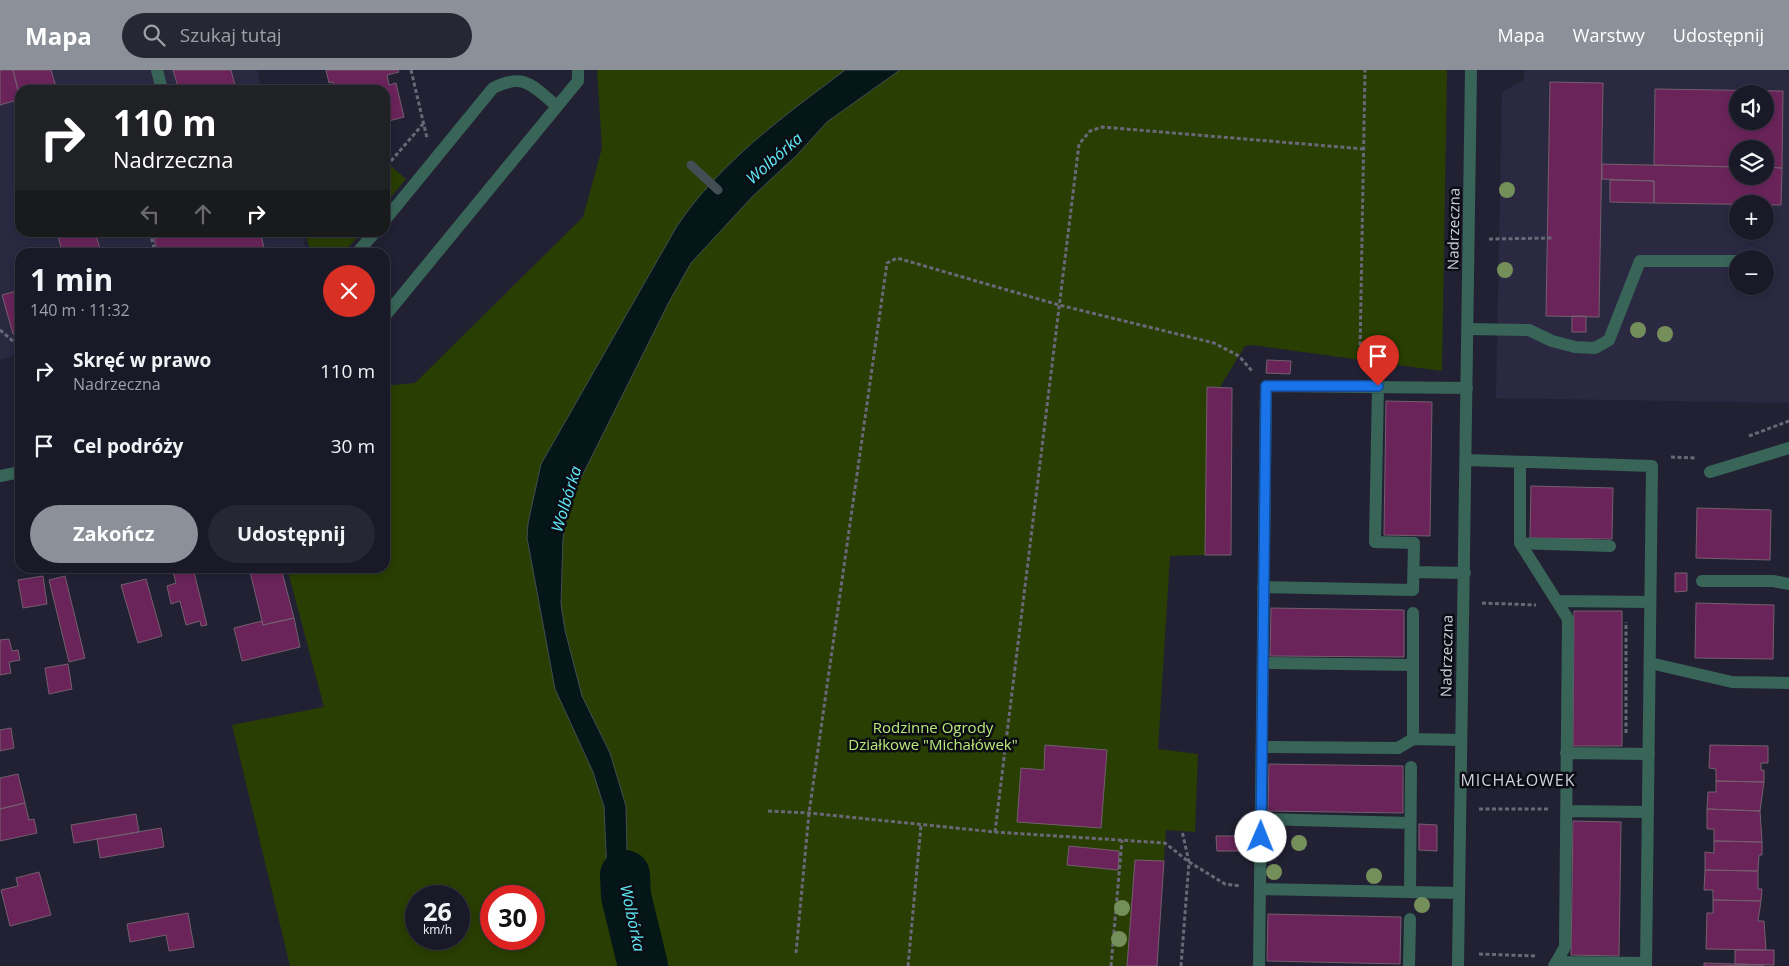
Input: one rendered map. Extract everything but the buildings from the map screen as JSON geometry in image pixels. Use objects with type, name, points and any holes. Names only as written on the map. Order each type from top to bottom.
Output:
[{"type":"street","points":[[157,70],[161,85]]},
{"type":"street","points":[[390,310],[578,81],[578,70]]},
{"type":"street","name":"Nadrzeczna","points":[[1458,966],[1471,70]]},
{"type":"street","points":[[390,214],[493,88],[508,81],[525,81],[557,106]]},
{"type":"street","points":[[361,248],[370,237]]},
{"type":"street","points":[[1468,329],[1529,330],[1552,341],[1575,347],[1595,348],[1609,340],[1640,261],[1729,261]]},
{"type":"street","points":[[1258,966],[1262,819],[1266,386],[1467,388]]},
{"type":"street","points":[[1263,586],[1413,590],[1414,543],[1375,542],[1378,386]]},
{"type":"street","points":[[1710,472],[1789,448]]},
{"type":"street","points":[[1466,460],[1652,466],[1646,964],[1555,964]]},
{"type":"street","points":[[1520,462],[1520,543],[1568,619],[1565,947],[1555,964]]},
{"type":"street","points":[[0,476],[15,473]]},
{"type":"street","points":[[1520,543],[1610,546]]},
{"type":"street","points":[[1414,572],[1465,573]]},
{"type":"street","points":[[1702,581],[1773,581],[1789,584]]},
{"type":"street","points":[[1558,601],[1650,602]]},
{"type":"street","points":[[1412,739],[1413,613]]},
{"type":"street","points":[[1263,663],[1413,665]]},
{"type":"street","points":[[1650,663],[1732,682],[1789,682]]},
{"type":"street","points":[[1262,747],[1398,748],[1412,739],[1461,740]]},
{"type":"street","points":[[1566,753],[1649,754]]},
{"type":"street","points":[[1410,892],[1411,767]]},
{"type":"street","points":[[1566,811],[1648,812]]},
{"type":"street","points":[[1262,819],[1410,823]]},
{"type":"street","points":[[1260,889],[1459,893]]},
{"type":"street","points":[[1409,966],[1410,919]]},
{"type":"path","points":[[411,70],[432,162]]},
{"type":"path","points":[[1360,352],[1365,70]]},
{"type":"path","points":[[392,161],[424,124]]},
{"type":"path","points":[[995,832],[1079,144],[1090,131],[1102,127],[1364,149]]},
{"type":"path","points":[[1488,239],[1554,238]]},
{"type":"path","points":[[796,953],[809,813],[887,263],[897,258],[1060,305],[1214,343],[1240,356]]},
{"type":"path","points":[[0,330],[15,342]]},
{"type":"path","points":[[1481,602],[1553,606],[1558,601]]},
{"type":"path","points":[[1626,602],[1626,754]]},
{"type":"path","points":[[1478,808],[1559,809],[1566,811]]},
{"type":"path","points":[[768,811],[809,813],[995,832],[1166,843],[1189,862],[1226,884],[1260,889]]},
{"type":"path","points":[[908,966],[921,825]]},
{"type":"path","points":[[1181,966],[1189,862],[1182,831]]},
{"type":"path","points":[[1111,966],[1122,840]]},
{"type":"path","points":[[1476,953],[1550,957],[1555,964]]},
{"type":"shaded area","points":[[0,70],[257,70],[261,85],[15,85],[15,237],[302,237],[306,248],[15,248],[15,356],[0,360]]},
{"type":"shaded area","points":[[1524,70],[1789,70],[1789,403],[1496,398],[1502,92],[1524,80]]},
{"type":"green space","name":"Rodzinne Ogrody Działkowe \"Michałówek\"","points":[[597,70],[1447,70],[1442,371],[1252,345],[1245,346],[1220,387],[1207,387],[1205,555],[1170,556],[1158,749],[1198,754],[1195,832],[1166,830],[1164,861],[1135,860],[1127,966],[290,966],[232,725],[324,707],[288,573],[390,573],[390,386],[415,383],[583,217],[602,148]]},
{"type":"green space","points":[[390,165],[406,179],[390,198]]},
{"type":"green space","points":[[306,237],[357,237],[348,248],[310,248]]},
{"type":"water","points":[[845,70],[900,70],[827,122],[797,155],[753,196],[691,263],[669,302],[570,500],[563,538],[561,604],[565,630],[582,696],[610,753],[626,806],[628,895],[642,966],[623,966],[608,898],[604,807],[593,772],[555,689],[527,538],[528,523],[541,464],[677,226],[694,203],[733,160],[754,141]]},
{"type":"waterway","points":[[691,165],[718,190]]},
{"type":"waterway","name":"Wolbórka","points":[[625,875],[626,896],[643,966]]},
{"type":"district","name":"MICHAŁOWEK","points":[[1518,780]]},
{"type":"route","points":[[1261,837],[1266,386],[1378,386]]}]
